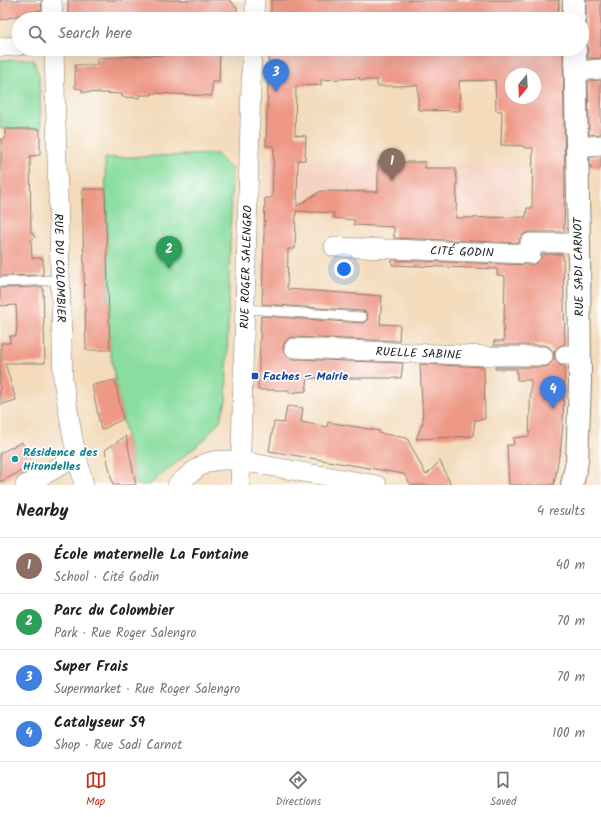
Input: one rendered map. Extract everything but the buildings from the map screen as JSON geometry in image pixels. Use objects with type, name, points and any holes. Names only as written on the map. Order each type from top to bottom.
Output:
[{"type":"street","points":[[52,0],[53,12]]},
{"type":"street","points":[[255,0],[255,12]]},
{"type":"street","points":[[574,0],[574,12]]},
{"type":"street","points":[[0,47],[12,46]]},
{"type":"street","name":"RUE DU COLOMBIER","points":[[54,56],[63,380],[77,457],[84,485]]},
{"type":"street","name":"RUE ROGER SALENGRO","points":[[240,485],[252,56]]},
{"type":"street","name":"RUE SADI CARNOT","points":[[572,485],[576,472],[578,452],[572,355],[579,243],[575,56]]},
{"type":"street","points":[[576,71],[601,70]]},
{"type":"street","points":[[577,147],[601,145]]},
{"type":"street","name":"CITÉ GODIN","points":[[334,247],[530,254],[530,243],[579,243]]},
{"type":"street","name":"RUELLE SABINE","points":[[294,348],[490,356],[543,356]]},
{"type":"street","points":[[25,485],[77,457]]},
{"type":"street","points":[[177,485],[204,464],[218,461],[240,462],[377,485]]},
{"type":"lane","points":[[0,282],[60,280]]},
{"type":"lane","points":[[245,309],[362,318]]},
{"type":"shaded area","points":[[266,160],[519,164],[519,218],[446,217],[264,210]]},
{"type":"green space","points":[[33,59],[39,76],[41,128],[0,129],[0,60]]},
{"type":"green space","points":[[217,154],[223,162],[232,169],[226,402],[220,420],[205,439],[149,485],[136,485],[110,350],[105,158]]},
{"type":"place","name":"Super Frais","points":[[276,92]]},
{"type":"place","name":"École maternelle La Fontaine","points":[[392,181]]},
{"type":"place","name":"Parc du Colombier","points":[[169,269]]},
{"type":"place","name":"Faches – Mairie","points":[[255,376]]},
{"type":"place","name":"Catalyseur 59","points":[[553,409]]},
{"type":"place","name":"Résidence des Hirondelles","points":[[15,459]]}]
